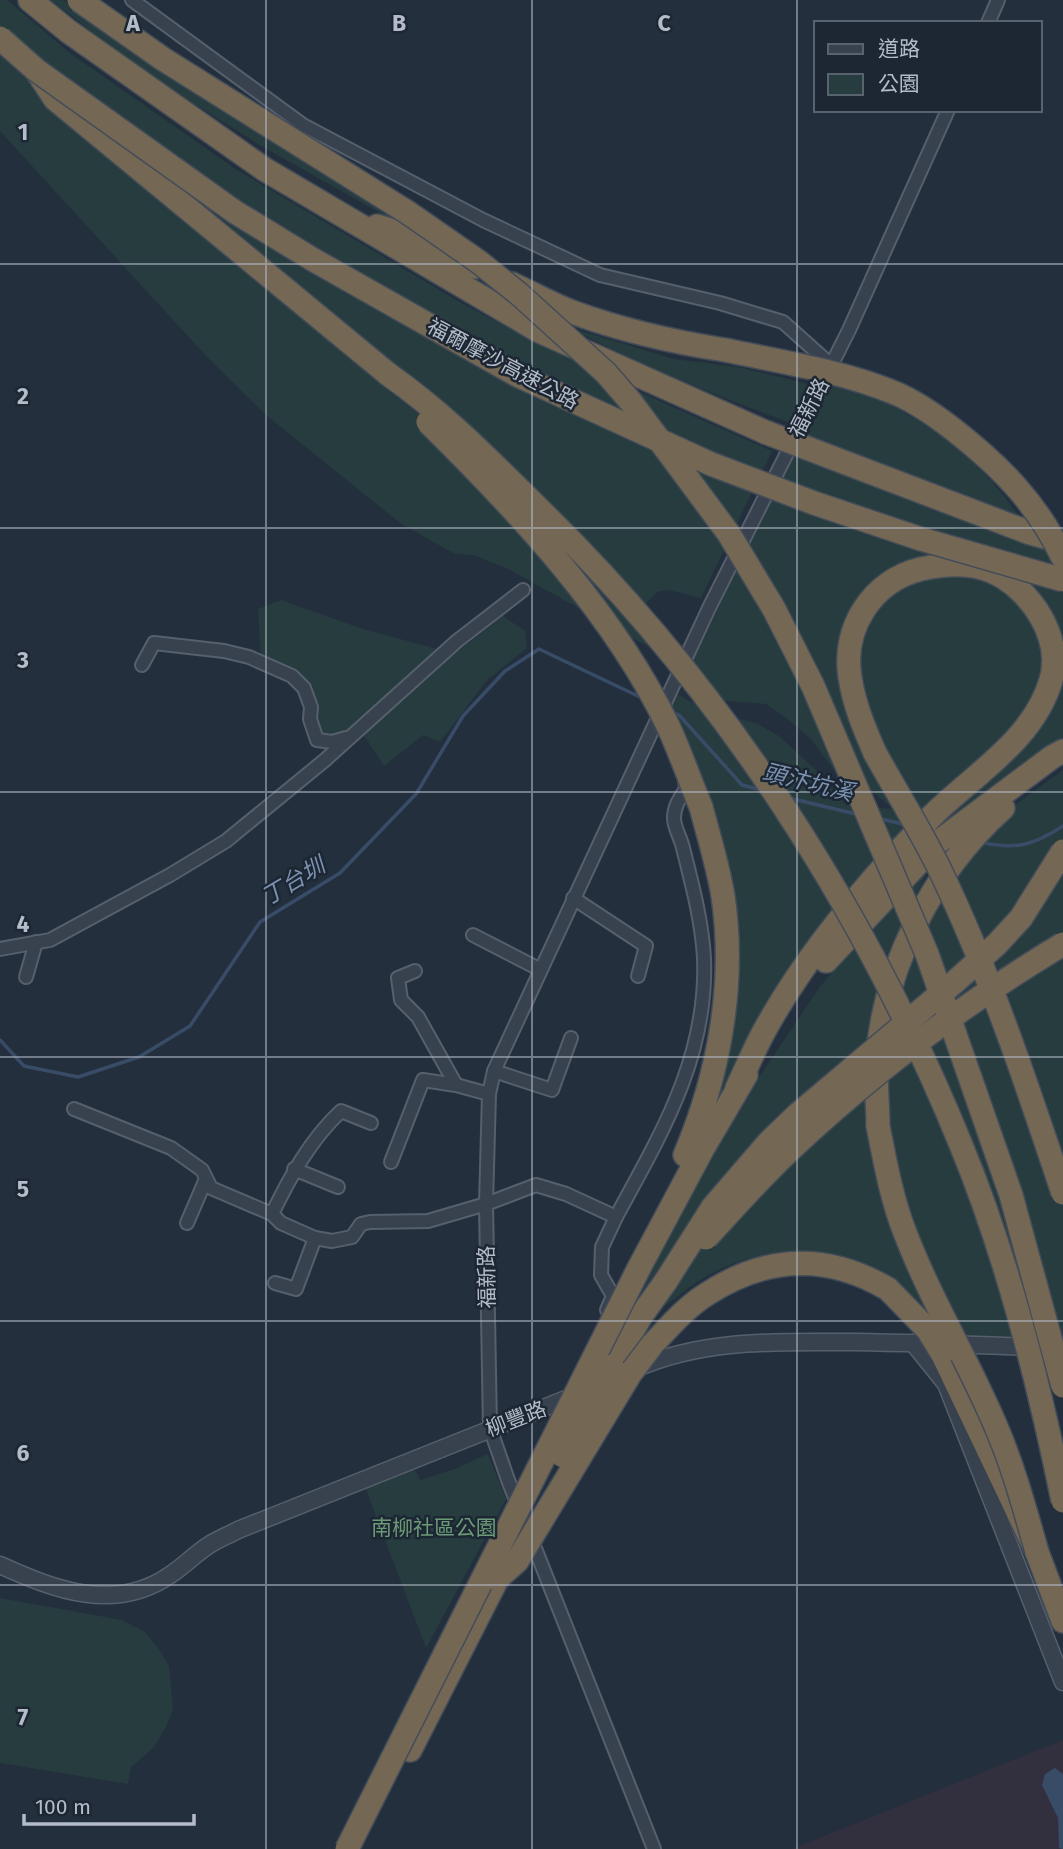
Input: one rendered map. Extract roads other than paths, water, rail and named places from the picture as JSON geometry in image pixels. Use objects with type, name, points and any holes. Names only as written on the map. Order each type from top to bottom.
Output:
[{"type":"highway","points":[[30,0],[68,31],[264,169],[539,331],[765,432],[1030,533],[1063,542]]},
{"type":"highway","points":[[79,0],[163,59],[407,212],[468,254],[519,294],[606,373],[623,392],[729,534],[774,609],[813,685],[927,954],[1011,1195],[1063,1386]]},
{"type":"highway","name":"福爾摩沙高速公路","points":[[0,38],[36,70],[235,212],[312,260],[517,375],[723,469],[909,535],[1063,580]]},
{"type":"highway","points":[[36,70],[55,99],[388,374],[428,402],[475,445],[579,548],[676,656],[736,735],[830,877],[910,1030],[962,1145],[984,1204],[1021,1324],[1063,1501]]},
{"type":"highway","points":[[340,215],[404,234],[570,312],[673,342],[725,350],[847,377],[897,394],[935,415],[998,466],[1041,517],[1063,558]]},
{"type":"highway","points":[[388,374],[404,398],[501,496],[544,544],[592,607],[628,658],[668,727],[701,807],[723,899],[726,959],[724,1011],[715,1070],[697,1127],[639,1268]]},
{"type":"highway","points":[[347,1849],[639,1268],[737,1088],[767,1026],[799,976],[849,910],[920,829],[1016,740],[1041,707],[1052,678],[1052,648],[1047,629],[1029,598],[995,572],[975,565],[933,566],[907,573],[876,593],[855,624],[849,651],[849,675],[875,753],[941,872],[972,940],[1003,1017],[1063,1193]]},
{"type":"highway","points":[[737,1088],[796,1000],[831,954],[1052,757],[1063,751]]},
{"type":"highway","points":[[1037,1552],[1017,1481],[997,1427],[924,1278],[903,1228],[885,1164],[878,1126],[877,1062],[884,1013],[908,939],[922,910],[951,866],[961,838],[991,820],[1042,774],[1063,760]]},
{"type":"highway","points":[[359,1849],[497,1579],[612,1366],[641,1316],[713,1207],[769,1142],[797,1115],[997,944],[1021,918],[1063,851]]},
{"type":"highway","points":[[666,1281],[789,1151],[870,1078],[1025,967],[1063,944]]},
{"type":"highway","points":[[497,1579],[517,1562],[630,1374],[652,1345],[678,1318],[705,1295],[746,1274],[777,1265],[822,1263],[847,1268],[888,1289],[928,1330],[957,1382],[1037,1552],[1063,1621]]},
{"type":"street","points":[[132,0],[303,125],[483,220],[600,275],[720,303],[783,322],[831,365]]},
{"type":"street","points":[[989,21],[998,0]]},
{"type":"street","name":"福新路","points":[[654,1849],[490,1429],[486,1204],[489,1094],[494,1071],[573,898],[709,608],[831,365],[947,112]]},
{"type":"street","points":[[0,949],[50,940],[170,875],[226,841],[270,807],[457,641],[523,590]]},
{"type":"street","points":[[142,665],[154,643],[224,651],[249,657],[292,676],[304,688],[311,707],[310,719],[317,740],[332,742],[348,738]]},
{"type":"street","points":[[566,1399],[613,1296],[601,1275],[602,1247],[670,1117],[700,1028],[704,959],[698,911],[682,843],[673,820],[676,805],[686,789],[683,769],[661,712]]},
{"type":"street","points":[[573,898],[646,946],[638,976]]},
{"type":"street","points":[[473,935],[540,969]]},
{"type":"street","points":[[26,977],[36,942]]},
{"type":"street","points":[[415,971],[398,978],[401,1000],[418,1017],[456,1085]]},
{"type":"street","points":[[494,1071],[552,1090],[571,1038]]},
{"type":"street","points":[[391,1162],[423,1080],[489,1094]]},
{"type":"street","points":[[74,1110],[172,1148],[202,1170],[212,1188],[272,1214],[281,1223],[315,1238],[332,1241],[352,1237],[362,1224],[370,1222],[428,1221],[486,1204],[536,1185],[566,1194],[616,1217]]},
{"type":"street","points":[[272,1214],[294,1169],[328,1123],[341,1111],[371,1123]]},
{"type":"street","points":[[294,1169],[338,1187]]},
{"type":"street","points":[[187,1223],[206,1179]]},
{"type":"street","points":[[275,1283],[296,1289],[315,1238]]},
{"type":"street","name":"柳豐路","points":[[0,1566],[40,1583],[89,1596],[116,1596],[133,1592],[161,1580],[211,1543],[238,1530],[566,1399],[655,1360],[708,1348],[758,1341],[1063,1347]]},
{"type":"street","points":[[913,1343],[946,1384],[1063,1682]]},
{"type":"water","points":[[1055,1768],[1063,1774],[1063,1849],[1059,1848],[1058,1818],[1042,1785],[1045,1774]]},
{"type":"waterway","name":"丁台圳","points":[[0,1040],[24,1066],[78,1077],[139,1057],[190,1026],[260,922],[340,873],[416,794],[463,716],[505,671],[539,649],[642,698]]},
{"type":"waterway","name":"頭汴坑溪","points":[[672,712],[679,715],[742,785],[761,790]]},
{"type":"waterway","name":"頭汴坑溪","points":[[789,798],[860,815]]},
{"type":"waterway","name":"頭汴坑溪","points":[[881,819],[907,825]]},
{"type":"waterway","name":"頭汴坑溪","points":[[980,842],[1014,846],[1033,842],[1063,826]]},
{"type":"park label","name":"南柳社區公園","points":[[434,1528]]}]
